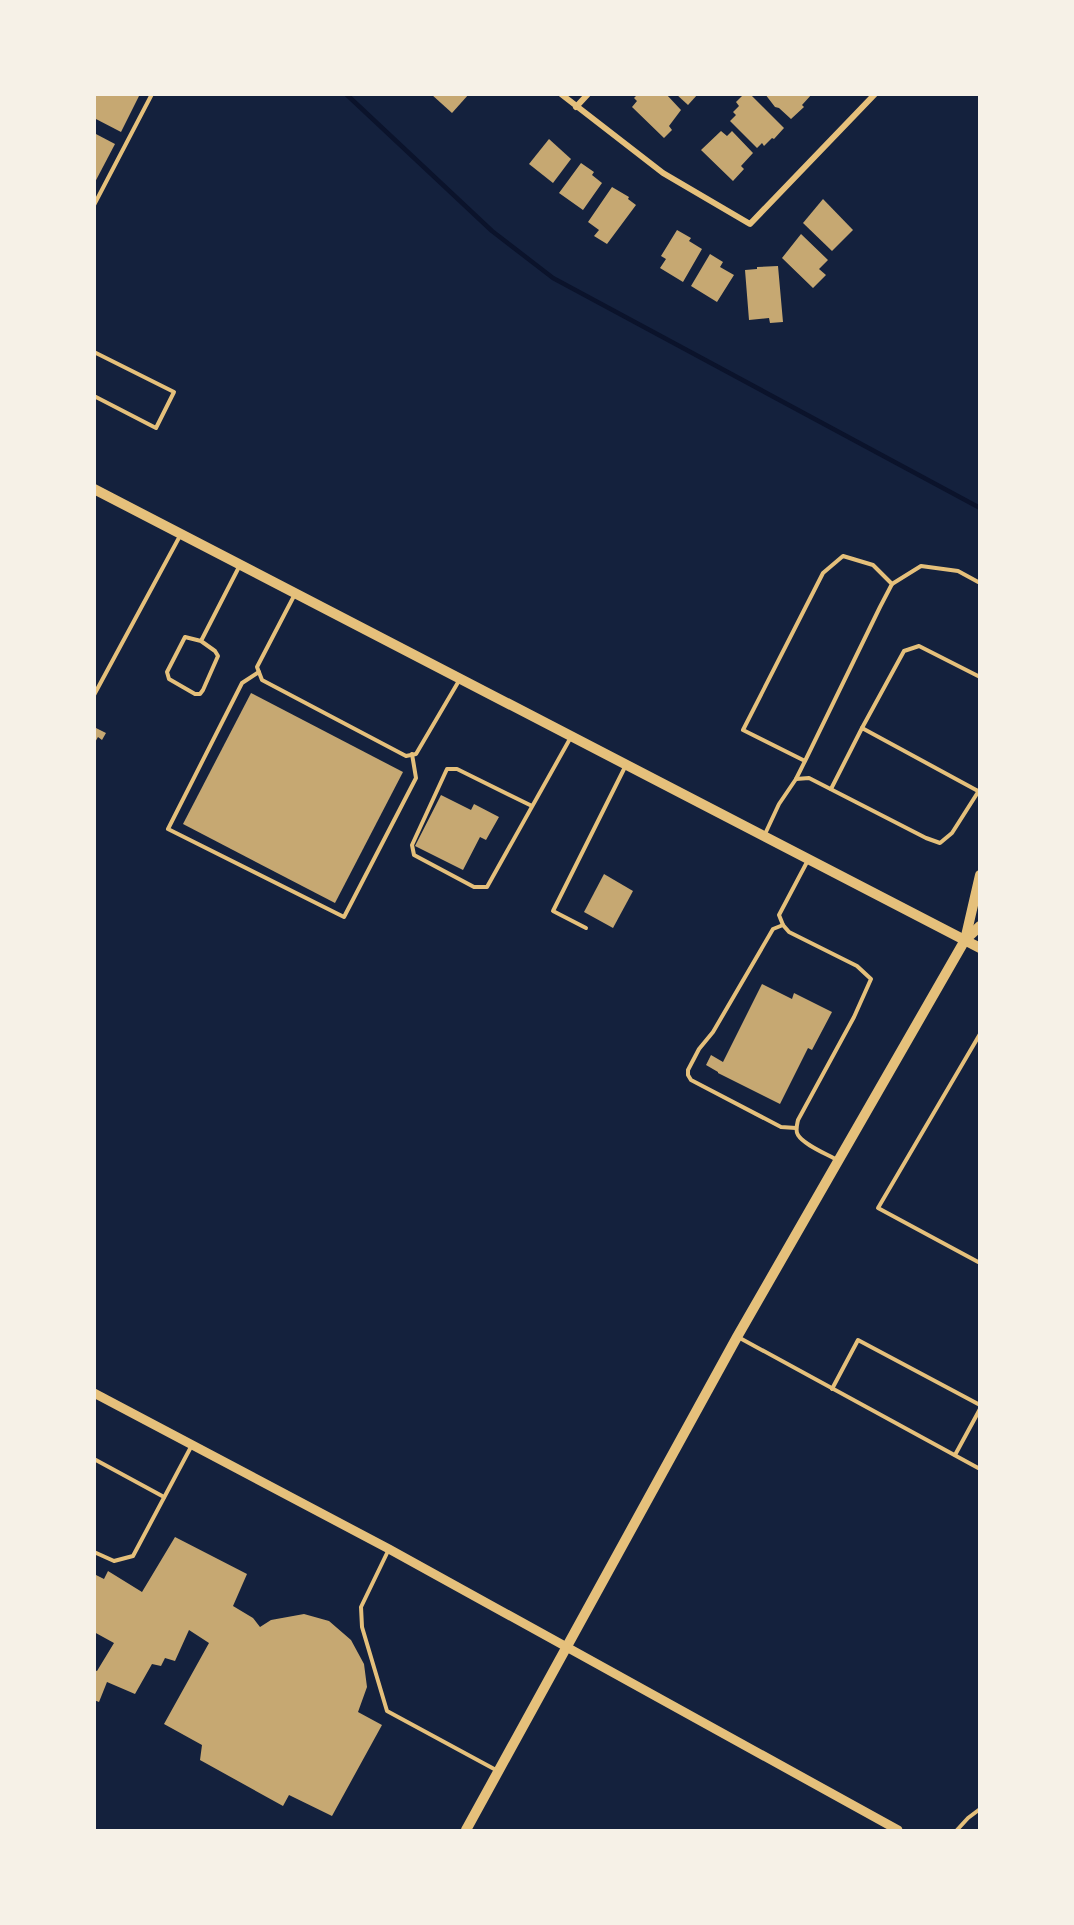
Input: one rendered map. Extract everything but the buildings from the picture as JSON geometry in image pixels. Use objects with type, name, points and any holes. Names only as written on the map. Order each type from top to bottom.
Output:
[{"type":"main road","points":[[94,489],[980,948]]},
{"type":"main road","points":[[965,940],[980,875]]},
{"type":"main road","points":[[466,1830],[737,1337],[965,940],[980,926]]},
{"type":"street","points":[[561,94],[663,173],[750,224],[875,94]]},
{"type":"street","points":[[576,107],[588,94]]},
{"type":"street","points":[[94,1393],[389,1549],[898,1830]]},
{"type":"lane","points":[[94,205],[152,94]]},
{"type":"lane","points":[[94,352],[174,392],[156,428],[94,396]]},
{"type":"lane","points":[[94,695],[181,534]]},
{"type":"lane","points":[[805,761],[743,730],[823,573],[843,556],[873,565],[892,584]]},
{"type":"lane","points":[[201,641],[241,564]]},
{"type":"lane","points":[[764,836],[779,804],[796,779],[892,584],[921,566],[958,571],[980,583]]},
{"type":"lane","points":[[296,593],[257,667],[262,680],[406,756],[416,754],[461,678]]},
{"type":"lane","points":[[185,637],[201,641],[216,651],[218,656],[203,690],[195,694],[170,679],[167,672],[185,637]]},
{"type":"lane","points":[[831,789],[861,728],[904,651],[920,646],[980,677]]},
{"type":"lane","points":[[259,672],[242,683],[168,829],[344,917],[416,778],[412,754]]},
{"type":"lane","points":[[796,779],[809,778],[940,843],[952,833],[979,790],[861,728]]},
{"type":"lane","points":[[532,806],[457,769],[447,768],[412,845],[414,855],[474,887],[488,887],[571,736]]},
{"type":"lane","points":[[586,928],[553,911],[626,764]]},
{"type":"lane","points":[[808,859],[779,915],[783,925],[789,932],[857,966],[871,979],[854,1017],[798,1120],[796,1128],[798,1135],[805,1142],[838,1160]]},
{"type":"lane","points":[[783,925],[773,929],[763,944],[713,1032],[699,1049],[688,1070],[688,1075],[691,1080],[781,1126],[796,1128]]},
{"type":"lane","points":[[980,1034],[878,1208],[980,1263]]},
{"type":"lane","points":[[737,1337],[980,1469]]},
{"type":"lane","points":[[832,1389],[858,1340],[980,1407],[955,1455]]},
{"type":"lane","points":[[94,1552],[114,1561],[133,1556],[192,1444]]},
{"type":"lane","points":[[94,1459],[164,1497]]},
{"type":"lane","points":[[389,1549],[361,1607],[362,1628],[387,1711],[498,1771]]},
{"type":"lane","points":[[957,1830],[980,1809]]},
{"type":"waterway","points":[[346,94],[492,231],[553,278],[980,508]]}]
